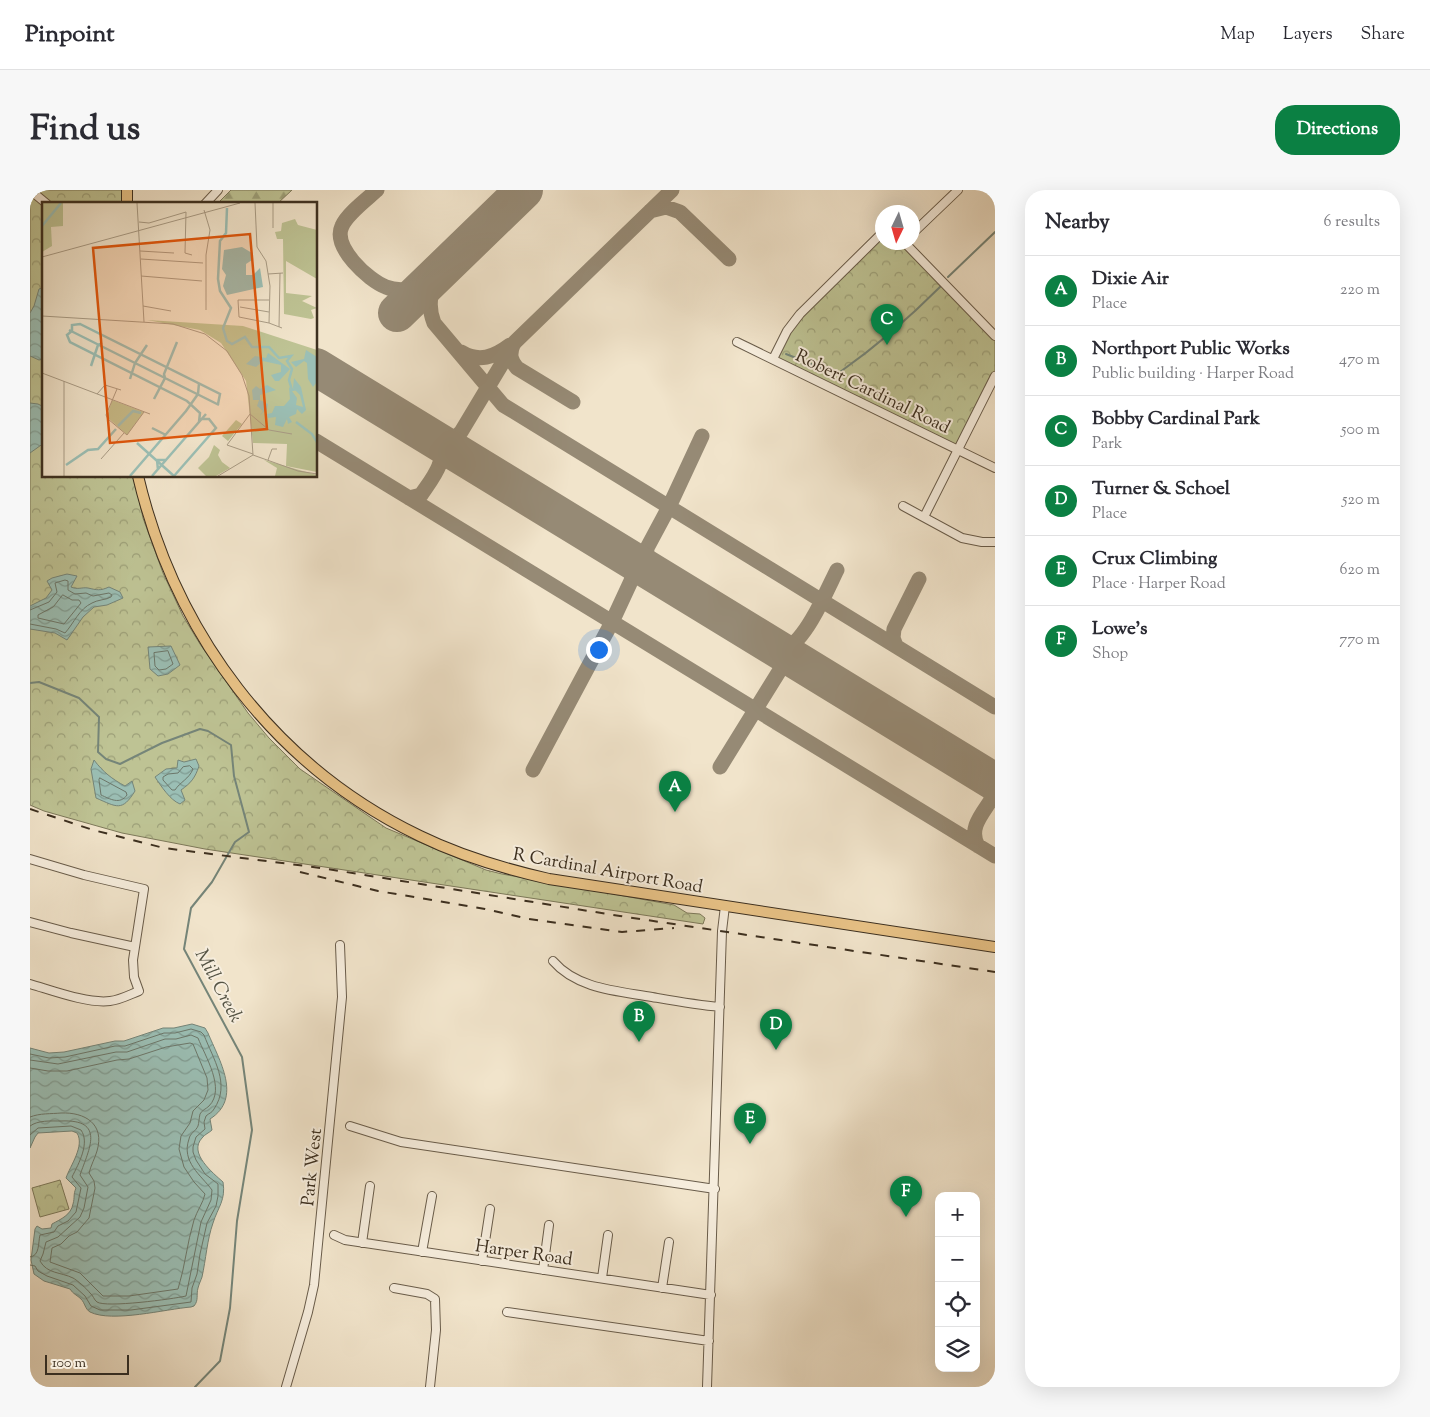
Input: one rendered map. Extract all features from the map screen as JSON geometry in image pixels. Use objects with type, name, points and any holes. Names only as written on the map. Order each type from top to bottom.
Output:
[{"type":"main road","name":"R Cardinal Airport Road","points":[[139,478],[154,534],[166,567],[197,628],[216,658],[257,712],[332,782],[375,811],[420,836],[483,862],[549,879],[995,947]]},
{"type":"street","points":[[30,190],[45,202]]},
{"type":"street","points":[[207,202],[218,190]]},
{"type":"street","points":[[920,226],[958,190]]},
{"type":"street","points":[[773,359],[787,331],[800,314],[875,240]]},
{"type":"street","points":[[912,250],[995,336]]},
{"type":"street","name":"Robert Cardinal Road","points":[[737,342],[995,468]]},
{"type":"street","points":[[924,517],[995,376]]},
{"type":"street","points":[[903,506],[962,538],[982,542],[995,542]]},
{"type":"street","points":[[30,859],[84,875],[144,889],[133,968],[139,991],[124,998],[107,1002],[30,984]]},
{"type":"street","points":[[707,1387],[712,1295],[722,931],[725,906]]},
{"type":"street","points":[[30,922],[135,947]]},
{"type":"street","name":"Park West","points":[[286,1387],[314,1285],[342,997],[340,945]]},
{"type":"street","points":[[553,961],[562,971],[574,978],[601,988],[720,1007]]},
{"type":"street","points":[[350,1126],[401,1142],[715,1189]]},
{"type":"street","points":[[362,1243],[370,1186]]},
{"type":"street","points":[[422,1252],[432,1196]]},
{"type":"street","points":[[482,1261],[490,1209]]},
{"type":"street","points":[[543,1270],[549,1225]]},
{"type":"street","name":"Harper Road","points":[[334,1235],[345,1240],[362,1243],[712,1295]]},
{"type":"street","points":[[602,1278],[608,1235]]},
{"type":"street","points":[[662,1288],[669,1242]]},
{"type":"street","points":[[394,1288],[427,1294],[435,1299],[436,1330],[430,1387]]},
{"type":"street","points":[[507,1312],[709,1341]]},
{"type":"green space","points":[[30,190],[124,190],[123,202],[42,202],[42,478],[134,478],[143,518],[163,573],[183,616],[248,713],[269,738],[300,769],[386,828],[486,870],[674,905],[687,913],[700,914],[705,918],[703,924],[205,849],[122,833],[44,811],[30,805]]},
{"type":"green space","points":[[231,190],[292,190],[279,202],[219,202]]},
{"type":"green space","points":[[875,240],[875,250],[911,250],[995,336],[995,376],[957,450],[773,359],[787,331]]},
{"type":"green space","points":[[60,1180],[69,1209],[40,1217],[32,1188]]},
{"type":"water","points":[[42,288],[42,359],[39,360],[30,356],[30,313],[39,289]]},
{"type":"water","points":[[30,403],[42,406],[42,444],[30,453]]},
{"type":"water","points":[[67,574],[77,576],[71,587],[98,590],[109,587],[120,592],[123,598],[107,605],[94,607],[83,617],[67,640],[55,633],[30,629],[30,606],[46,598],[52,590],[47,581]]},
{"type":"water","points":[[171,646],[180,665],[168,674],[158,676],[150,669],[148,647]]},
{"type":"water","points":[[196,759],[199,766],[192,780],[181,790],[185,800],[180,804],[169,796],[155,777],[166,769],[177,768],[178,760],[184,762]]},
{"type":"water","points":[[94,760],[108,775],[125,786],[132,781],[135,791],[122,805],[114,805],[96,798],[91,769]]},
{"type":"water","points":[[192,1024],[205,1028],[208,1033],[226,1078],[227,1090],[220,1110],[210,1119],[212,1130],[198,1144],[200,1156],[208,1168],[223,1182],[224,1188],[209,1236],[196,1302],[191,1307],[125,1316],[100,1315],[90,1312],[81,1299],[70,1289],[44,1281],[34,1274],[31,1260],[35,1229],[37,1226],[42,1229],[51,1228],[52,1224],[70,1211],[74,1202],[76,1188],[66,1178],[78,1150],[79,1138],[77,1133],[72,1131],[38,1133],[30,1148],[30,1048],[49,1053],[64,1052],[115,1041],[124,1041],[163,1028],[174,1028]]},
{"type":"waterway","points":[[948,277],[995,232]]},
{"type":"waterway","points":[[786,354],[834,373],[840,372],[892,331],[941,286]]},
{"type":"waterway","name":"Mill Creek","points":[[30,683],[39,682],[79,698],[99,717],[98,752],[106,759],[120,764],[162,743],[200,729],[208,731],[231,745],[234,776],[249,832],[235,842],[212,882],[191,908],[184,949],[242,1057],[252,1130],[237,1221],[230,1308],[220,1361],[195,1387]]},
{"type":"taxiway","points":[[377,190],[345,221],[340,234],[342,243],[354,262],[370,277],[386,287],[405,290],[424,287]]},
{"type":"taxiway","points":[[436,441],[450,440],[461,432],[515,342],[672,190]]},
{"type":"taxiway","points":[[650,211],[666,207],[680,212],[729,259]]},
{"type":"taxiway","points":[[441,271],[435,283],[430,302],[434,323],[503,405],[995,707]]},
{"type":"taxiway","points":[[461,352],[480,358],[498,353],[510,345]]},
{"type":"taxiway","points":[[513,345],[511,358],[517,368],[573,402]]},
{"type":"taxiway","points":[[656,575],[646,563],[647,548],[669,507],[702,436]]},
{"type":"taxiway","points":[[409,498],[421,495],[438,468],[441,454],[440,447],[436,441]]},
{"type":"taxiway","points":[[318,442],[995,856]]},
{"type":"taxiway","points":[[439,465],[445,460],[452,458],[466,459]]},
{"type":"taxiway","points":[[533,770],[612,622],[631,581],[632,567],[624,555]]},
{"type":"taxiway","points":[[773,646],[787,648],[802,634],[816,613],[837,570]]},
{"type":"taxiway","points":[[896,646],[893,638],[894,629],[919,579]]},
{"type":"taxiway","points":[[720,767],[780,670],[785,666],[802,664]]},
{"type":"taxiway","points":[[985,776],[991,787],[991,800]]},
{"type":"taxiway","points":[[978,846],[975,840],[977,822],[995,797]]},
{"type":"runway","points":[[397,313],[524,190]]},
{"type":"runway","points":[[318,368],[995,782]]},
{"type":"railway","points":[[30,809],[93,830],[164,848],[321,868],[620,916],[995,972]]},
{"type":"railway","points":[[300,872],[378,891],[485,909],[529,919],[622,932],[674,928]]},
{"type":"place","name":"Bobby Cardinal Park","points":[[887,345]]},
{"type":"place","name":"Dixie Air","points":[[675,812]]},
{"type":"place","name":"Northport Public Works","points":[[639,1042]]},
{"type":"place","name":"Turner & Schoel","points":[[776,1050]]},
{"type":"place","name":"Crux Climbing","points":[[750,1144]]},
{"type":"place","name":"Lowe's","points":[[906,1217]]}]
